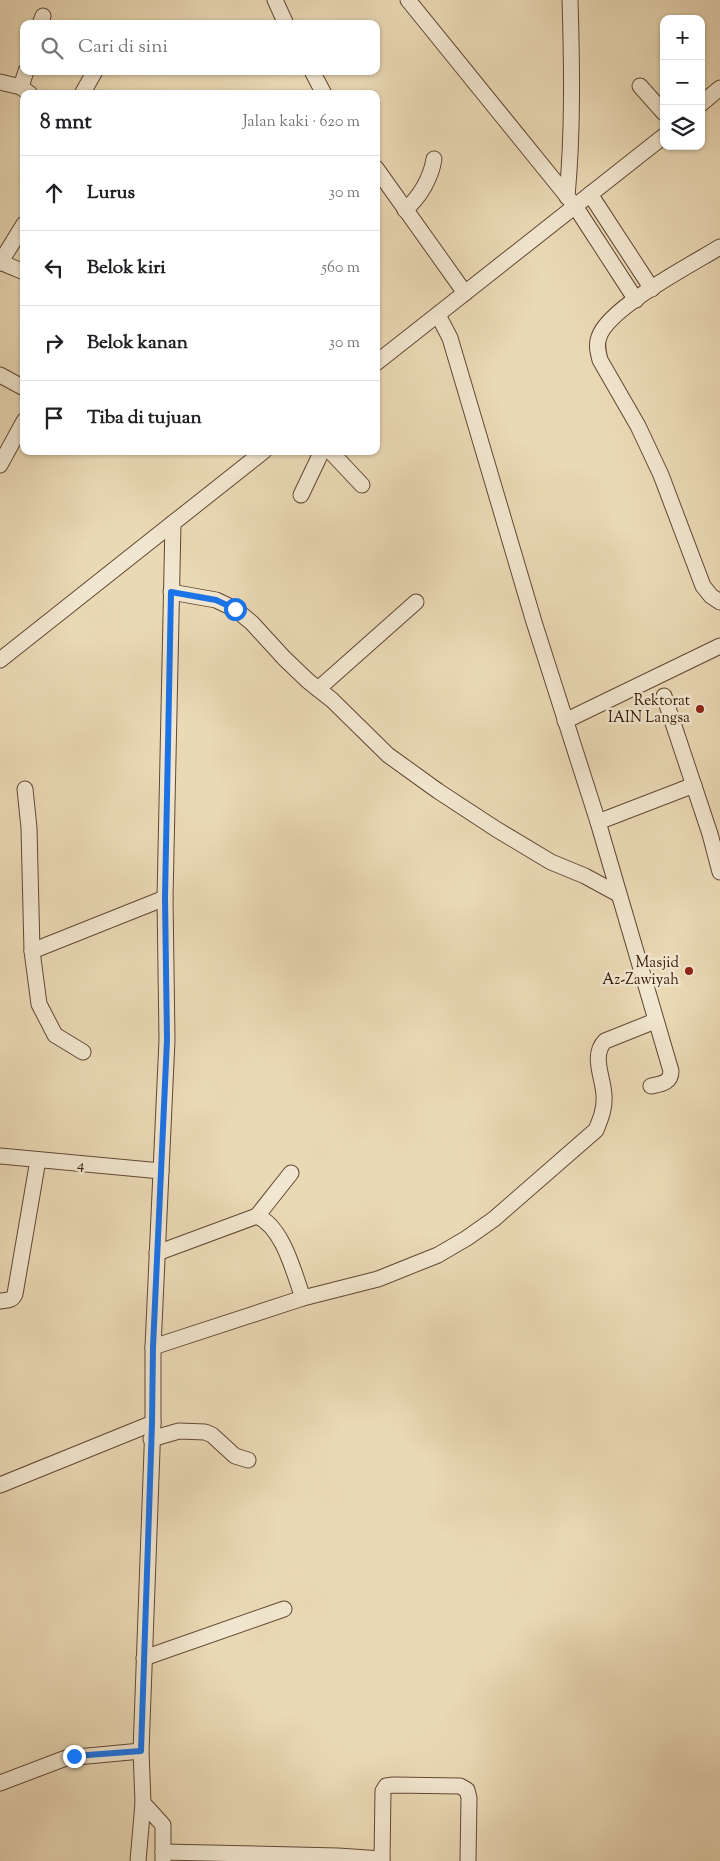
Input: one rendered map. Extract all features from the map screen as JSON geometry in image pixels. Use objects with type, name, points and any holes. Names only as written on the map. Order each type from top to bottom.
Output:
[{"type":"street","points":[[275,0],[284,20]]},
{"type":"street","points":[[408,0],[571,201],[636,300]]},
{"type":"street","points":[[570,0],[572,86],[571,201]]},
{"type":"street","points":[[0,82],[25,90],[26,75]]},
{"type":"street","points":[[84,90],[93,75]]},
{"type":"street","points":[[314,75],[322,90]]},
{"type":"street","points":[[640,86],[660,108]]},
{"type":"street","points":[[705,101],[720,88]]},
{"type":"street","points":[[380,360],[465,293],[571,201],[590,194],[660,139]]},
{"type":"street","points":[[405,210],[421,192],[432,170],[434,160]]},
{"type":"street","points":[[380,174],[465,293]]},
{"type":"street","points":[[590,194],[652,289]]},
{"type":"street","points":[[20,230],[0,262],[20,270]]},
{"type":"street","points":[[720,247],[652,289],[612,317],[598,338],[597,348],[600,360],[638,426],[661,475],[704,586],[711,596],[720,602]]},
{"type":"street","points":[[438,315],[450,338],[534,622],[598,822],[671,1076],[668,1081],[651,1086]]},
{"type":"street","points":[[0,375],[20,386]]},
{"type":"street","points":[[1,462],[20,428]]},
{"type":"street","points":[[0,659],[259,455]]},
{"type":"street","points":[[301,495],[320,455]]},
{"type":"street","points":[[334,455],[362,485]]},
{"type":"street","points":[[138,1861],[143,1803],[141,1751],[153,1347],[167,1040],[165,898],[173,523]]},
{"type":"street","points":[[171,592],[216,600],[235,609],[252,623],[284,658],[332,700],[388,755],[438,791],[551,862],[586,876],[618,894]]},
{"type":"street","points":[[318,689],[416,602]]},
{"type":"street","points":[[565,721],[720,646]]},
{"type":"street","points":[[664,696],[694,785],[715,833],[720,872]]},
{"type":"street","points":[[598,822],[694,785]]},
{"type":"street","points":[[25,789],[29,828],[32,951],[39,1004],[55,1035],[83,1052]]},
{"type":"street","points":[[32,951],[165,898]]},
{"type":"street","points":[[153,1347],[303,1298],[378,1279],[438,1255],[467,1238],[494,1219],[596,1130],[602,1114],[604,1096],[599,1065],[598,1051],[600,1045],[605,1041],[655,1021]]},
{"type":"street","name":"4","points":[[0,1156],[161,1171]]},
{"type":"street","points":[[0,1301],[13,1299],[15,1294],[38,1160]]},
{"type":"street","points":[[158,1253],[257,1216],[291,1173]]},
{"type":"street","points":[[257,1216],[268,1222],[279,1237],[303,1298]]},
{"type":"street","points":[[0,1485],[152,1423]]},
{"type":"street","points":[[151,1439],[179,1431],[205,1432],[212,1435],[235,1456],[248,1460]]},
{"type":"street","points":[[144,1658],[284,1609]]},
{"type":"street","points":[[0,1783],[66,1758],[141,1751]]},
{"type":"street","points":[[143,1803],[162,1825],[163,1856],[280,1858],[338,1856],[382,1860],[384,1789],[393,1785],[460,1786],[467,1790],[469,1798],[468,1861]]},
{"type":"place","name":"Rektorat IAIN Langsa","points":[[700,709]]},
{"type":"place","name":"Masjid Az-Zawiyah","points":[[689,971]]},
{"type":"route","points":[[74,1756],[141,1751],[153,1347],[167,1040],[165,898],[171,592],[216,600],[226,603],[235,609]]}]
